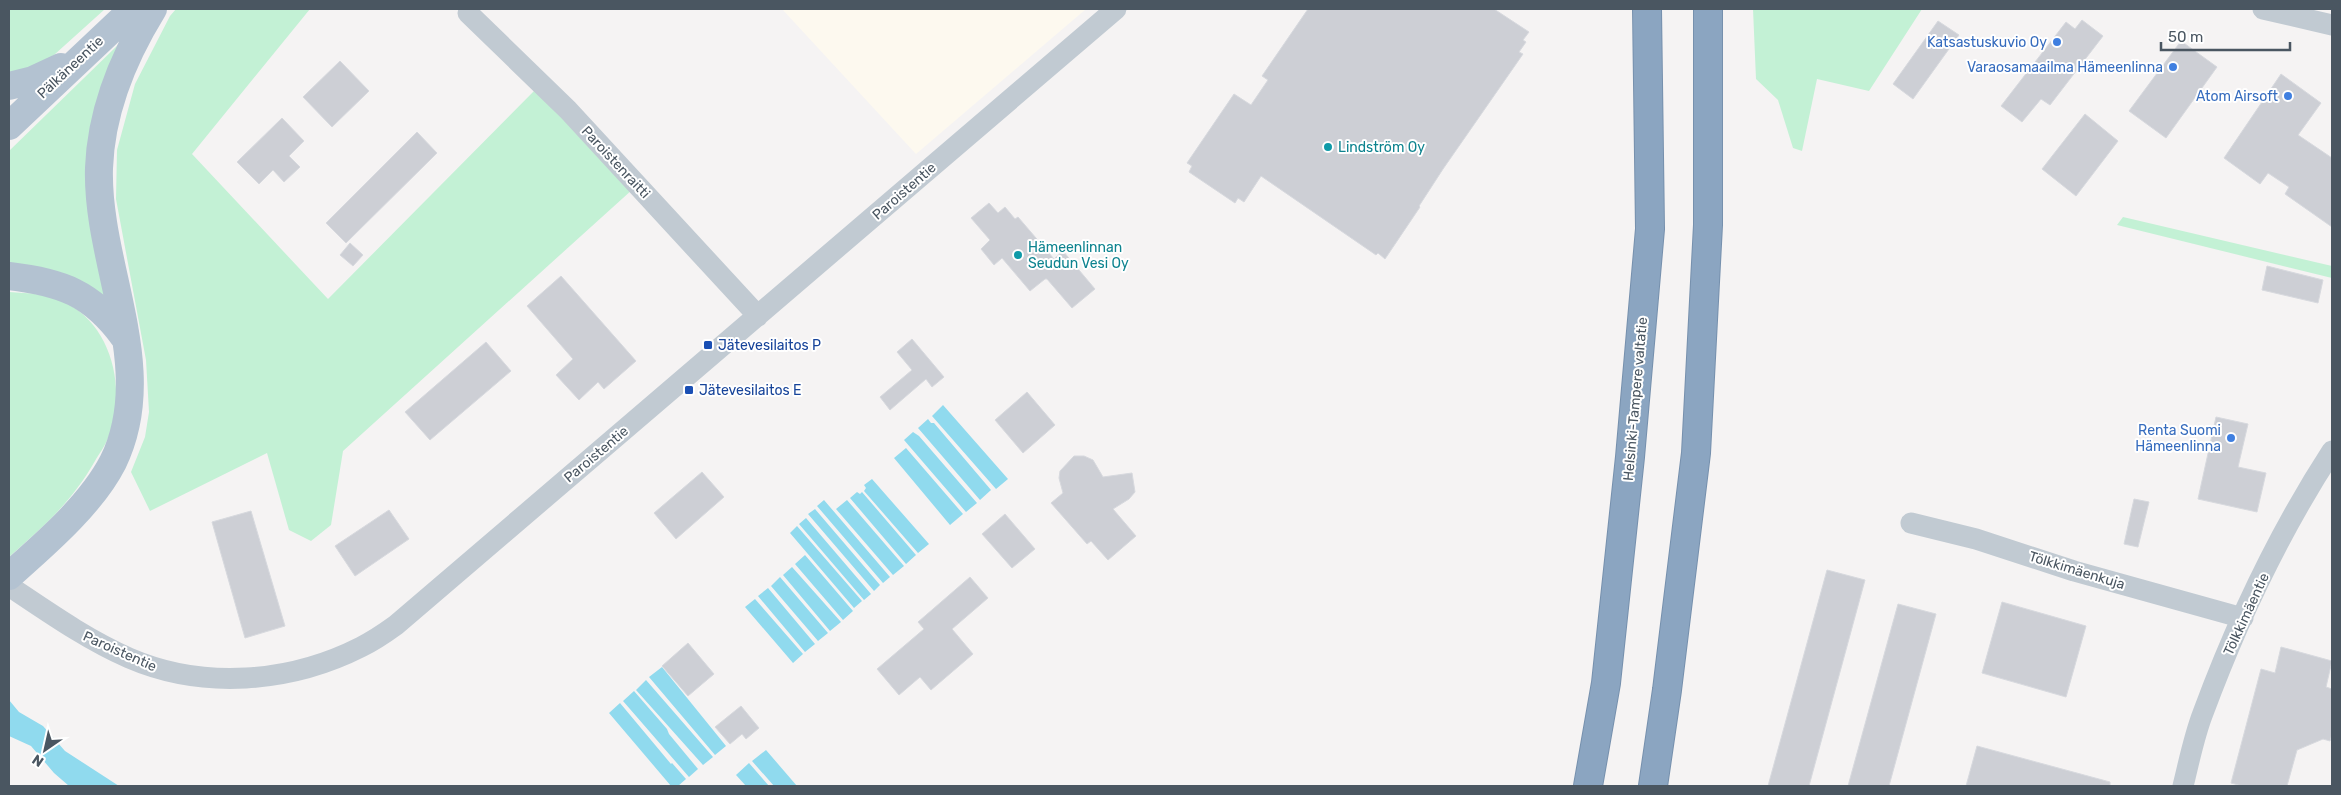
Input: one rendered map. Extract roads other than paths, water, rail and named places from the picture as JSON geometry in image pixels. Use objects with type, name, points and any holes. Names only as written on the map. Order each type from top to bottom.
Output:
[{"type":"highway","name":"Helsinki-Tampere valtatie","points":[[1588,786],[1606,683],[1630,457],[1650,229],[1647,9]]},
{"type":"highway","points":[[1652,786],[1667,690],[1696,453],[1708,224],[1708,9]]},
{"type":"main road","name":"Pälkäneentie","points":[[9,126],[72,64],[133,9]]},
{"type":"main road","points":[[9,576],[40,549],[86,501],[113,462],[124,425],[131,393],[125,340],[102,213],[99,168],[106,119],[118,79],[139,31],[153,9]]},
{"type":"main road","points":[[9,86],[34,80],[72,64]]},
{"type":"main road","points":[[9,276],[51,283],[70,289],[100,309],[125,340]]},
{"type":"street","name":"Paroistentie","points":[[9,586],[81,634],[131,658],[162,669],[188,674],[239,678],[289,673],[332,660],[362,647],[396,625],[1116,9]]},
{"type":"street","points":[[2263,9],[2332,25]]},
{"type":"street","name":"Paroistenraitti","points":[[468,13],[568,110],[758,316]]},
{"type":"street","name":"Tölkkimäentie","points":[[2183,786],[2202,714],[2243,618],[2286,530],[2332,451]]},
{"type":"street","name":"Tölkkimäenkuja","points":[[1911,523],[1976,539],[2074,571],[2243,618]]},
{"type":"water","points":[[943,405],[1008,479],[996,489],[932,416]]},
{"type":"water","points":[[928,419],[931,423],[934,423],[991,490],[980,500],[918,428]]},
{"type":"water","points":[[913,432],[919,436],[977,503],[966,512],[904,440]]},
{"type":"water","points":[[906,448],[963,514],[950,525],[894,458]]},
{"type":"water","points":[[872,479],[929,544],[918,553],[864,491],[866,488],[864,485]]},
{"type":"water","points":[[857,492],[860,494],[862,492],[916,555],[906,564],[850,498]]},
{"type":"water","points":[[824,500],[890,577],[883,583],[817,506]]},
{"type":"water","points":[[847,500],[904,566],[893,575],[836,509]]},
{"type":"water","points":[[815,509],[880,585],[874,591],[808,514]]},
{"type":"water","points":[[806,518],[871,594],[864,600],[799,524]]},
{"type":"water","points":[[797,526],[862,601],[854,608],[790,533]]},
{"type":"water","points":[[805,555],[853,611],[843,620],[795,564]]},
{"type":"water","points":[[792,567],[841,622],[830,631],[783,575]]},
{"type":"water","points":[[780,577],[828,633],[818,641],[771,586]]},
{"type":"water","points":[[768,588],[815,644],[805,652],[758,596]]},
{"type":"water","points":[[755,599],[803,654],[793,663],[745,607]]},
{"type":"water","points":[[662,667],[726,746],[715,755],[649,677]]},
{"type":"water","points":[[646,680],[713,757],[703,765],[636,690]]},
{"type":"water","points":[[634,691],[698,769],[689,777],[623,701]]},
{"type":"water","points":[[9,700],[19,712],[43,726],[65,751],[119,786],[69,786],[54,773],[31,746],[9,736]]},
{"type":"water","points":[[620,703],[686,779],[678,786],[671,786],[609,713]]},
{"type":"water","points":[[766,750],[797,786],[774,786],[752,761]]},
{"type":"water","points":[[749,763],[769,786],[746,786],[736,775]]},
{"type":"place","name":"Katsastuskuvio Oy","points":[[2057,42]]},
{"type":"place","name":"Varaosamaailma Hämeenlinna","points":[[2173,67]]},
{"type":"place","name":"Atom Airsoft","points":[[2288,96]]},
{"type":"place","name":"Lindström Oy","points":[[1328,147]]},
{"type":"place","name":"Hämeenlinnan Seudun Vesi Oy","points":[[1018,255]]},
{"type":"place","name":"Jätevesilaitos P","points":[[708,345]]},
{"type":"place","name":"Jätevesilaitos E","points":[[689,390]]},
{"type":"place","name":"Renta Suomi Hämeenlinna","points":[[2231,438]]}]
